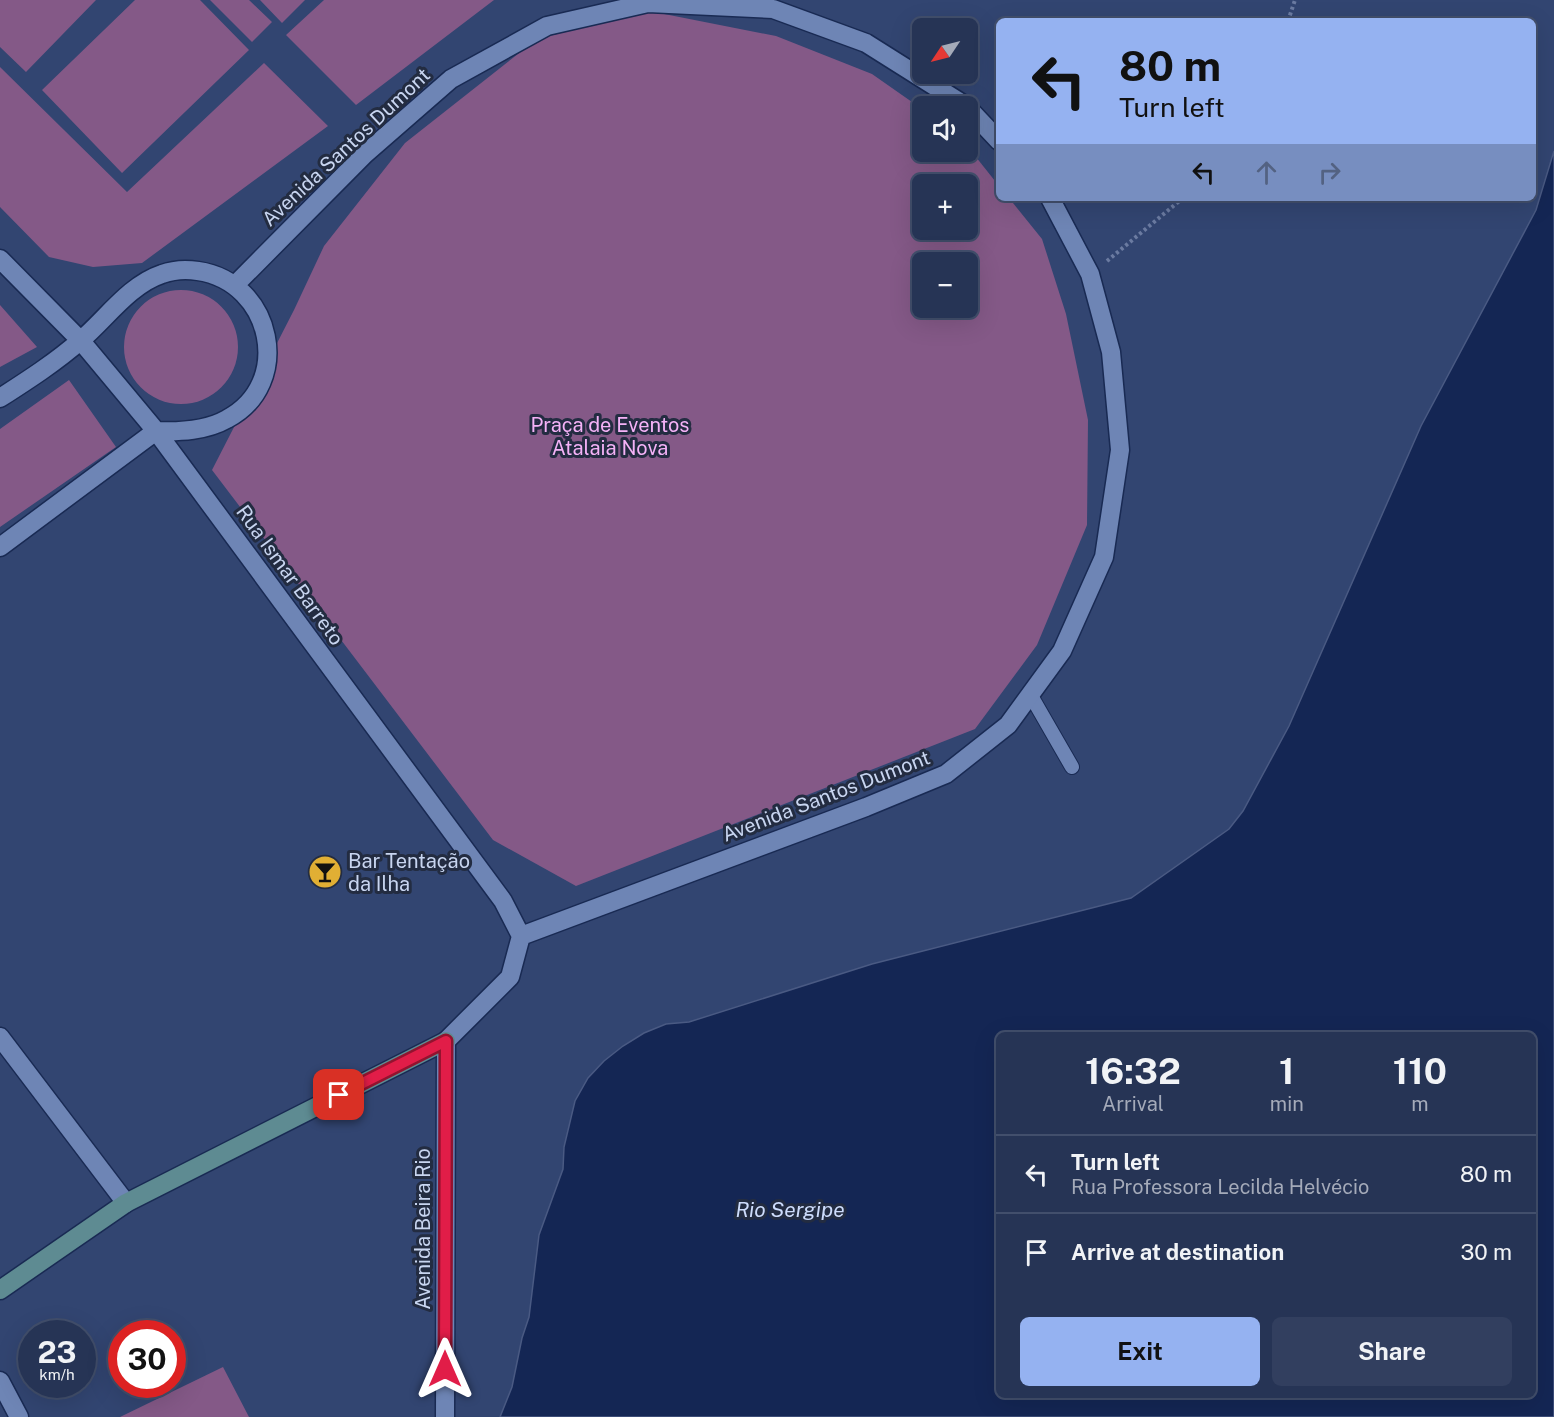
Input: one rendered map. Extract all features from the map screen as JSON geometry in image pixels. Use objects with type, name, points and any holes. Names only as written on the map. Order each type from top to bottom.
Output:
[{"type":"street","name":"Avenida Santos Dumont","points":[[235,285],[365,154],[451,79],[547,26],[648,3],[773,9],[866,43],[950,96]]},
{"type":"street","name":"Avenida Santos Dumont","points":[[978,119],[996,138]]},
{"type":"street","name":"Avenida Santos Dumont","points":[[520,936],[866,807],[946,774],[1008,725],[1062,651],[1104,557],[1120,450],[1111,352],[1090,274],[1052,201]]},
{"type":"street","name":"Rua Ismar Barreto","points":[[0,259],[81,341],[156,431],[503,901],[520,936]]},
{"type":"street","points":[[0,399],[81,341],[140,286],[162,274],[187,269],[212,273],[235,285],[254,303],[265,328],[268,354],[262,380],[249,403],[228,419],[202,428],[177,432],[156,431],[0,547]]},
{"type":"street","points":[[0,1290],[126,1203],[446,1041],[510,977],[520,936]]},
{"type":"street","points":[[0,1037],[126,1203]]},
{"type":"street","name":"Avenida Beira Rio","points":[[445,1417],[446,1041]]},
{"type":"street","points":[[0,1381],[20,1417]]},
{"type":"lane","points":[[1030,694],[1072,767]]},
{"type":"path","points":[[1289,18],[1295,0]]},
{"type":"path","points":[[1090,274],[1179,201]]},
{"type":"green space","points":[[0,0],[96,0],[26,72],[0,47]]},
{"type":"green space","points":[[135,0],[200,0],[249,50],[122,173],[42,90]]},
{"type":"green space","points":[[210,0],[249,0],[272,22],[252,42]]},
{"type":"green space","points":[[260,0],[305,0],[282,23]]},
{"type":"green space","points":[[324,0],[494,0],[356,105],[286,35]]},
{"type":"green space","name":"Praça de Eventos Atalaia Nova","points":[[649,11],[776,36],[872,74],[912,102],[912,162],[978,162],[978,160],[996,182],[996,201],[1011,201],[1042,239],[1066,314],[1088,420],[1087,525],[1037,645],[975,729],[576,886],[493,840],[212,470],[324,246],[405,143],[537,39]]},
{"type":"green space","points":[[264,63],[328,126],[142,263],[93,267],[49,257],[0,207],[0,67],[127,192]]},
{"type":"green space","points":[[181,290],[203,295],[221,307],[233,325],[238,347],[233,369],[221,387],[203,399],[181,404],[159,399],[141,387],[129,369],[124,347],[129,325],[141,307],[159,295]]},
{"type":"green space","points":[[0,305],[37,347],[0,367]]},
{"type":"green space","points":[[69,380],[116,447],[0,527],[0,429]]},
{"type":"green space","points":[[223,1367],[249,1417],[120,1417],[159,1398],[186,1398],[186,1385]]},
{"type":"water","name":"Rio Sergipe","points":[[1554,151],[1554,1417],[500,1417],[512,1387],[522,1338],[529,1317],[539,1235],[563,1169],[564,1147],[575,1101],[588,1078],[623,1046],[644,1033],[666,1024],[689,1022],[872,964],[1131,898],[1229,829],[1243,811],[1289,726],[1421,426],[1536,210]]},
{"type":"place","name":"Bar Tentação da Ilha","points":[[325,872]]},
{"type":"route","points":[[339,1095],[446,1041],[445,1369]]}]
